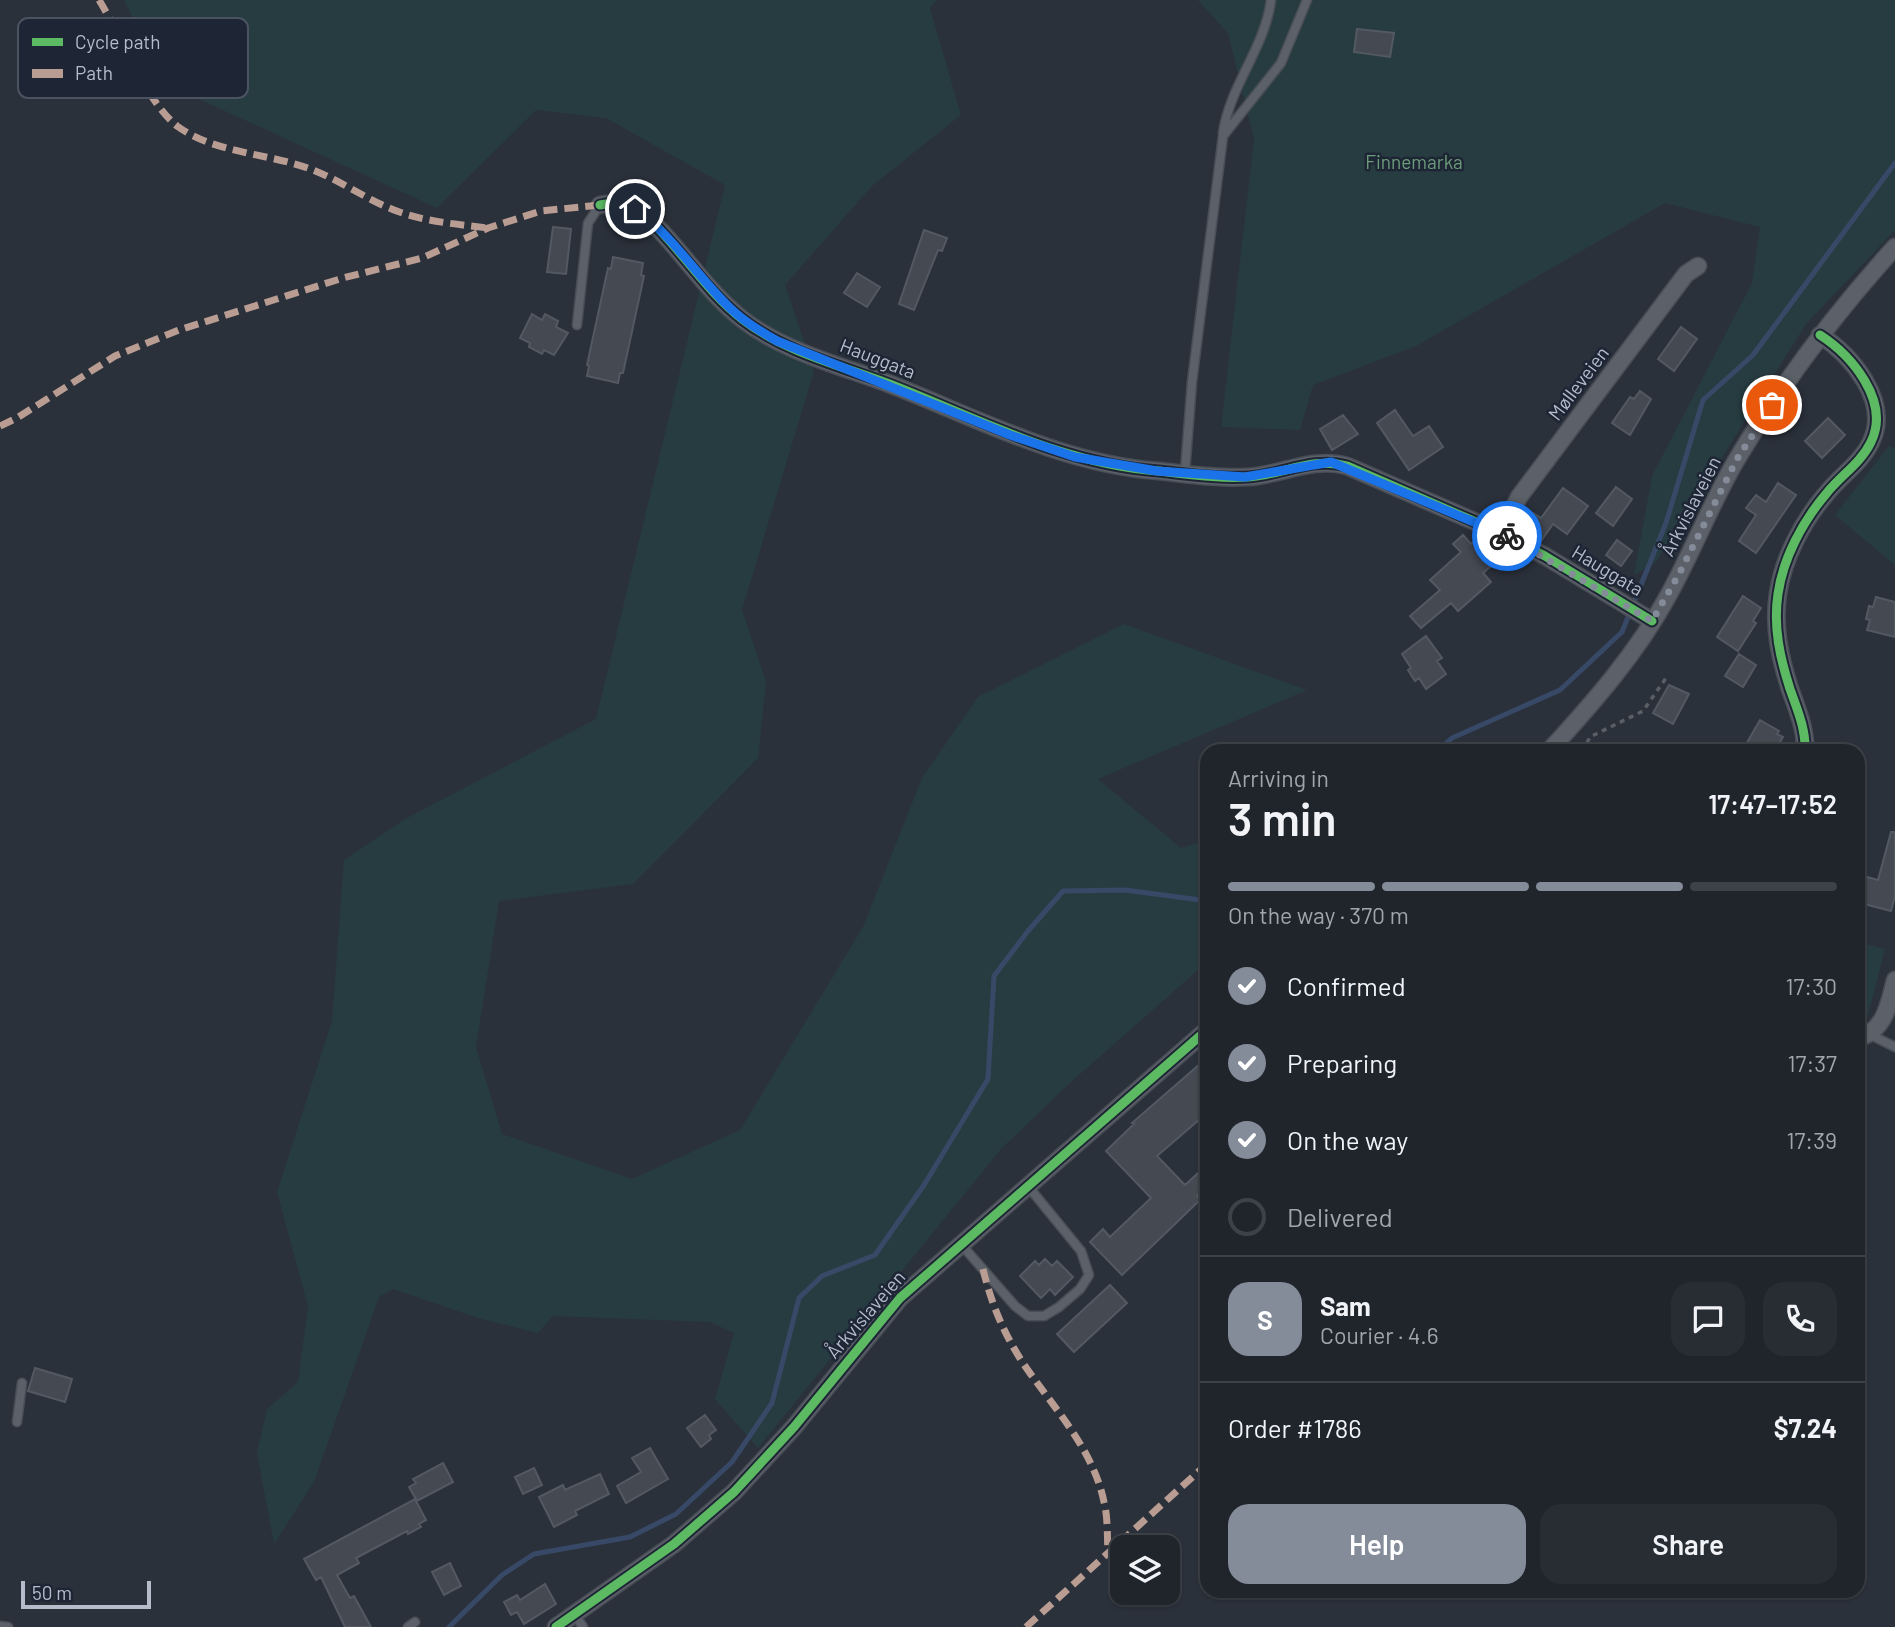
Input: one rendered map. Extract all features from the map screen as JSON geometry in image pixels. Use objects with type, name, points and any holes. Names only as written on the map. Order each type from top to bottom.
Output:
[{"type":"street","name":"Hauggata","points":[[600,205],[621,204],[648,218],[724,302],[741,318],[777,341],[1054,450],[1110,465],[1245,477],[1331,462],[1501,533],[1640,614]]},
{"type":"street","name":"Årkvislaveien","points":[[1555,744],[1607,684],[1640,614],[1673,586],[1737,459],[1820,335],[1895,247]]},
{"type":"street","name":"Mølleveien","points":[[1501,533],[1519,497],[1686,274],[1698,266]]},
{"type":"street","points":[[1804,744],[1803,730],[1777,642],[1778,593],[1798,534],[1826,494],[1866,451],[1873,439],[1875,426],[1875,410],[1862,376],[1846,354],[1820,335]]},
{"type":"street","points":[[1865,1037],[1883,1020],[1895,980]]},
{"type":"street","name":"Årkvislaveien","points":[[556,1627],[579,1621],[734,1492],[793,1427],[884,1314],[960,1242],[1200,1036]]},
{"type":"lane","points":[[1185,472],[1191,393],[1223,136],[1230,103],[1267,26],[1271,0]]},
{"type":"lane","points":[[1223,136],[1281,63],[1307,0]]},
{"type":"lane","points":[[577,325],[588,223],[600,205]]},
{"type":"lane","points":[[1865,1037],[1895,1047]]},
{"type":"lane","points":[[960,1242],[1015,1306],[1028,1316],[1044,1316],[1080,1289],[1089,1275],[1084,1258],[1027,1185]]},
{"type":"lane","points":[[17,1422],[22,1383]]},
{"type":"lane","points":[[0,1626],[8,1627]]},
{"type":"path","points":[[1587,743],[1590,737],[1643,711],[1666,678]]},
{"type":"green space","points":[[124,0],[937,0],[930,8],[961,115],[871,187],[785,285],[814,371],[742,610],[766,682],[758,758],[633,884],[499,901],[476,1047],[502,1134],[632,1179],[740,1130],[863,927],[922,778],[978,697],[1124,624],[1307,690],[1098,779],[1181,848],[1200,842],[1200,968],[1070,1083],[1001,1149],[758,1448],[715,1399],[734,1333],[710,1322],[553,1316],[538,1333],[478,1318],[393,1289],[379,1297],[314,1482],[274,1544],[257,1453],[267,1409],[298,1382],[308,1306],[277,1192],[332,1021],[344,860],[405,819],[596,719],[725,185],[606,118],[536,110],[437,208],[197,98],[248,98],[248,18],[133,18]]},
{"type":"green space","name":"Finnemarka","points":[[1198,0],[1895,0],[1895,230],[1806,324],[1656,562],[1634,575],[1652,476],[1752,283],[1760,227],[1665,203],[1416,346],[1313,385],[1300,430],[1221,427],[1254,139],[1228,33]]},
{"type":"green space","points":[[1889,446],[1895,449],[1895,565],[1835,515]]},
{"type":"green space","points":[[1865,944],[1885,949],[1865,1023]]},
{"type":"building","points":[[1357,29],[1394,33],[1390,57],[1354,52]]},
{"type":"building","points":[[553,227],[571,229],[566,274],[547,272]]},
{"type":"building","points":[[924,230],[947,238],[942,251],[938,250],[914,310],[899,304]]},
{"type":"building","points":[[613,257],[643,263],[641,275],[644,276],[623,373],[620,373],[618,383],[587,376],[608,268],[611,269]]},
{"type":"building","points":[[857,273],[880,287],[867,307],[844,293]]},
{"type":"building","points":[[532,314],[542,320],[545,314],[558,321],[556,327],[568,333],[554,355],[544,350],[542,354],[520,338]]},
{"type":"building","points":[[1681,327],[1697,339],[1674,371],[1658,359]]},
{"type":"building","points":[[1640,391],[1651,399],[1630,435],[1612,423],[1630,397],[1634,399]]},
{"type":"building","points":[[1395,410],[1413,436],[1429,426],[1443,447],[1409,470],[1377,423]]},
{"type":"building","points":[[1343,415],[1358,434],[1332,450],[1320,429]]},
{"type":"building","points":[[1828,418],[1845,435],[1822,458],[1805,441]]},
{"type":"building","points":[[1778,483],[1796,495],[1756,553],[1739,541],[1756,515],[1746,508],[1756,495],[1766,502]]},
{"type":"building","points":[[1616,487],[1632,499],[1613,526],[1596,513]]},
{"type":"building","points":[[1563,488],[1588,506],[1567,534],[1553,524],[1541,541],[1523,528],[1533,513],[1541,518]]},
{"type":"building","points":[[1463,535],[1471,544],[1476,540],[1496,562],[1483,573],[1491,582],[1458,611],[1451,603],[1421,628],[1410,616],[1440,590],[1430,580],[1461,552],[1453,544]]},
{"type":"building","points":[[1617,540],[1632,551],[1621,566],[1606,555]]},
{"type":"building","points":[[1743,596],[1761,608],[1753,621],[1756,623],[1738,651],[1717,637]]},
{"type":"building","points":[[1876,597],[1895,602],[1895,637],[1867,630],[1870,620],[1866,619],[1869,606],[1873,607]]},
{"type":"building","points":[[1426,636],[1442,658],[1437,661],[1446,674],[1426,689],[1419,678],[1415,681],[1402,654]]},
{"type":"building","points":[[1739,654],[1756,665],[1743,687],[1725,676]]},
{"type":"building","points":[[1669,685],[1689,694],[1673,724],[1653,713]]},
{"type":"building","points":[[1760,720],[1779,731],[1777,734],[1783,737],[1779,744],[1746,744]]},
{"type":"building","points":[[1891,832],[1895,832],[1895,896],[1891,911],[1865,904],[1867,877],[1878,880]]},
{"type":"building","points":[[1200,1064],[1200,1119],[1157,1156],[1185,1185],[1200,1171],[1200,1193],[1197,1196],[1200,1200],[1122,1275],[1090,1242],[1103,1229],[1110,1237],[1151,1198],[1106,1151],[1134,1124],[1132,1123]]},
{"type":"building","points":[[1045,1259],[1052,1266],[1057,1261],[1073,1277],[1055,1295],[1050,1289],[1041,1298],[1020,1276],[1035,1261],[1039,1265]]},
{"type":"building","points":[[1110,1285],[1127,1303],[1074,1352],[1057,1334]]},
{"type":"building","points":[[35,1368],[72,1379],[65,1402],[28,1391]]},
{"type":"building","points":[[705,1415],[716,1430],[709,1435],[711,1439],[701,1447],[687,1428]]},
{"type":"building","points":[[650,1448],[668,1479],[626,1503],[617,1486],[641,1472],[632,1458]]},
{"type":"building","points":[[443,1463],[453,1482],[417,1501],[409,1487],[416,1483],[413,1479]]},
{"type":"building","points":[[534,1468],[542,1485],[523,1494],[515,1477]]},
{"type":"building","points":[[600,1474],[609,1494],[575,1511],[577,1515],[554,1527],[539,1497],[563,1485],[565,1490]]},
{"type":"building","points":[[415,1499],[426,1520],[419,1524],[421,1527],[408,1534],[407,1531],[356,1558],[359,1563],[337,1575],[350,1598],[354,1596],[371,1627],[345,1627],[321,1577],[316,1580],[304,1559]]},
{"type":"building","points":[[450,1563],[461,1586],[444,1595],[432,1572]]},
{"type":"building","points":[[545,1584],[556,1604],[524,1624],[517,1612],[511,1615],[504,1602],[517,1595],[520,1600]]},
{"type":"waterway","points":[[1446,744],[1452,738],[1560,690],[1622,632],[1666,523],[1703,400],[1753,355],[1895,163]]},
{"type":"waterway","points":[[449,1627],[502,1575],[534,1554],[630,1537],[676,1514],[732,1462],[772,1403],[799,1298],[822,1276],[875,1255],[924,1185],[988,1079],[994,976],[1063,891],[1125,890],[1200,900]]},
{"type":"marked path","points":[[99,0],[110,18]]},
{"type":"marked path","points":[[153,98],[177,126],[208,142],[313,170],[405,214],[488,228]]},
{"type":"marked path","points":[[0,426],[115,356],[179,330],[343,278],[422,258],[488,228],[541,211],[600,205]]},
{"type":"marked path","points":[[983,1269],[994,1306],[1010,1341],[1070,1428],[1091,1464],[1099,1482],[1105,1508],[1108,1550]]},
{"type":"marked path","points":[[1026,1627],[1200,1470]]},
{"type":"cycle path","points":[[600,205],[625,206],[648,218],[717,296],[742,319],[776,341],[814,357],[1055,450],[1123,467],[1237,477],[1261,476],[1322,463],[1347,466],[1501,533],[1545,556],[1652,621]]},
{"type":"cycle path","points":[[1805,744],[1803,727],[1786,677],[1778,642],[1776,618],[1781,580],[1789,554],[1802,528],[1826,494],[1867,450],[1876,426],[1876,411],[1865,381],[1844,354],[1820,335]]},
{"type":"cycle path","points":[[556,1627],[674,1544],[734,1492],[794,1427],[900,1298],[1200,1036]]},
{"type":"way so far","points":[[1507,536],[1652,621],[1667,598],[1737,459],[1772,405]]},
{"type":"route","points":[[635,209],[663,232],[724,302],[760,331],[777,341],[914,394],[1010,435],[1075,457],[1157,471],[1245,477],[1265,475],[1312,463],[1331,462],[1347,466],[1507,536]]}]
